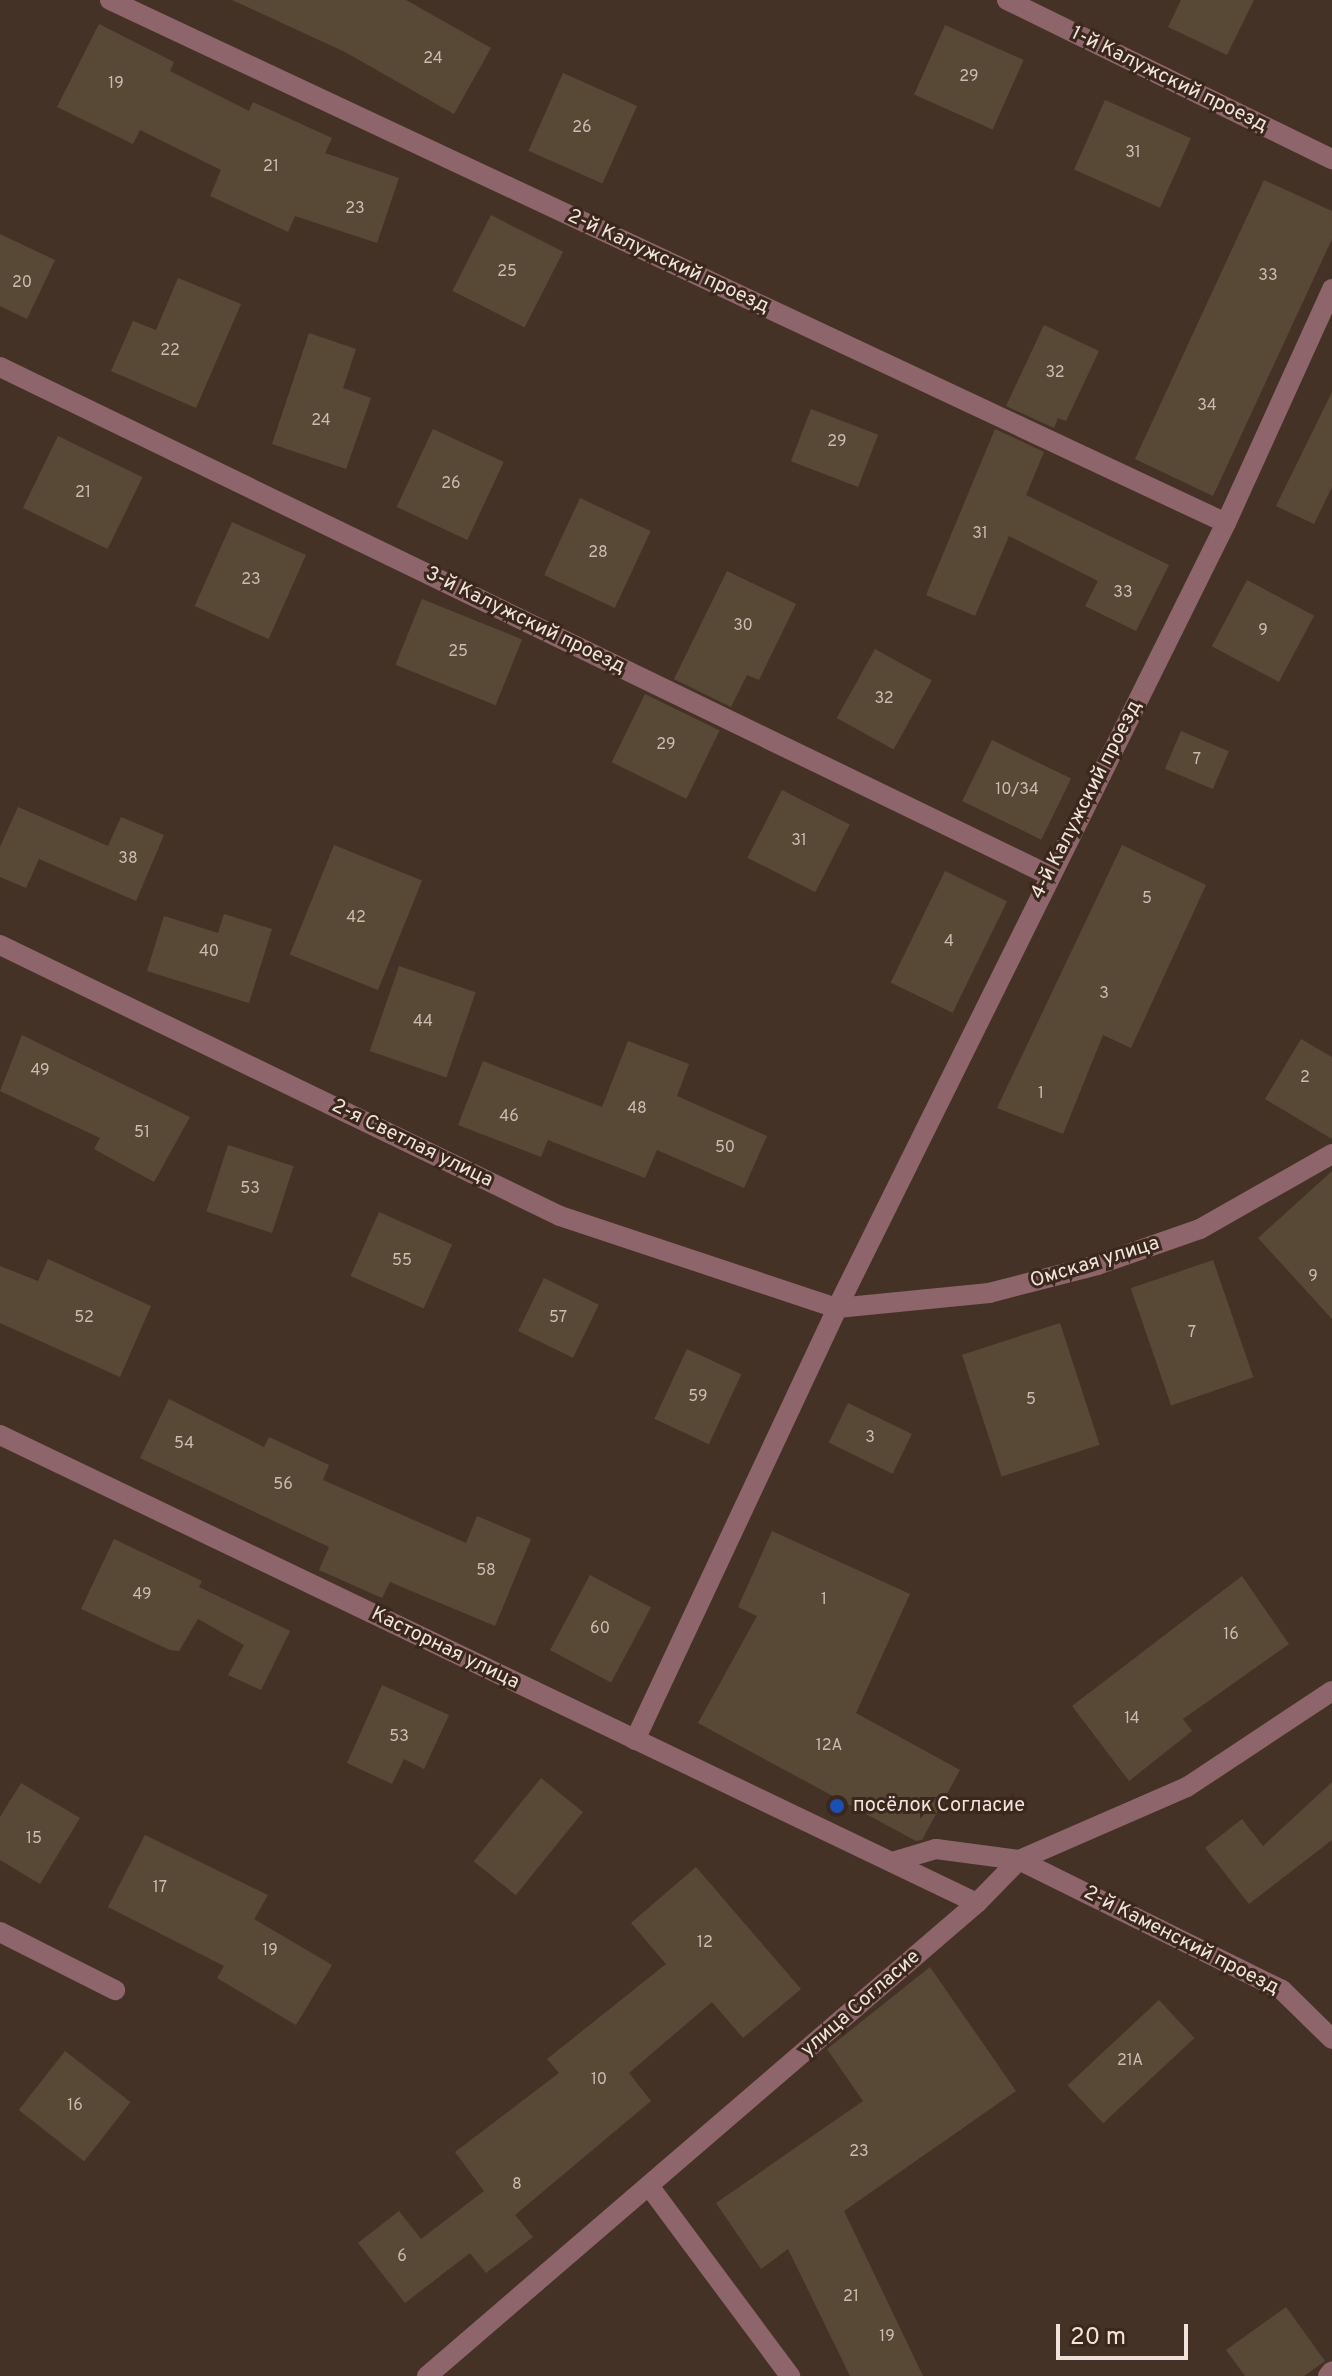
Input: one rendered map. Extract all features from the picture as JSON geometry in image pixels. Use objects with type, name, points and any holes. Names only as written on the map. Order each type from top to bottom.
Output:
[{"type":"street","name":"2-й Калужский проезд","points":[[110,0],[1226,523]]},
{"type":"street","name":"1-й Калужский проезд","points":[[1007,0],[1332,159]]},
{"type":"street","name":"4-й Калужский проезд","points":[[635,1740],[837,1308],[1226,523],[1332,289]]},
{"type":"street","name":"3-й Калужский проезд","points":[[0,367],[1049,875]]},
{"type":"street","name":"2-я Светлая улица","points":[[0,945],[560,1216],[837,1308]]},
{"type":"street","name":"Омская улица","points":[[837,1308],[989,1293],[1097,1265],[1200,1229],[1332,1154]]},
{"type":"street","name":"Касторная улица","points":[[0,1435],[977,1903]]},
{"type":"street","name":"улица Согласие","points":[[439,2372],[977,1903],[1019,1860],[1187,1787],[1332,1691]]},
{"type":"street","points":[[892,1862],[936,1849],[1019,1860]]},
{"type":"street","name":"2-й Каменский проезд","points":[[1019,1860],[1282,1990],[1332,2039]]},
{"type":"street","points":[[0,1932],[115,1990]]},
{"type":"street","points":[[649,2186],[790,2376]]},
{"type":"building","points":[[232,0],[406,0],[491,48],[454,114],[345,52]]},
{"type":"building","points":[[1181,0],[1254,0],[1227,55],[1168,27]]},
{"type":"building","points":[[99,24],[174,62],[170,71],[249,111],[253,102],[332,138],[325,153],[399,178],[377,243],[295,216],[288,232],[210,196],[221,170],[140,130],[133,144],[57,107]]},
{"type":"building","points":[[945,25],[1024,60],[993,129],[914,94]]},
{"type":"building","points":[[563,73],[637,106],[602,184],[528,151]]},
{"type":"building","points":[[1105,100],[1191,138],[1160,208],[1074,169]]},
{"type":"building","points":[[1264,180],[1332,211],[1332,239],[1213,496],[1135,459]]},
{"type":"building","points":[[491,215],[563,252],[525,328],[452,291]]},
{"type":"building","points":[[0,234],[55,260],[27,319],[0,306]]},
{"type":"building","points":[[178,278],[241,304],[196,408],[111,371],[133,321],[156,330]]},
{"type":"building","points":[[1044,325],[1099,351],[1066,421],[1058,418],[1054,428],[1006,406]]},
{"type":"building","points":[[309,333],[356,349],[343,388],[371,398],[346,469],[272,444]]},
{"type":"building","points":[[1332,392],[1332,487],[1314,524],[1276,506]]},
{"type":"building","points":[[811,409],[878,435],[858,487],[791,461]]},
{"type":"building","points":[[433,429],[504,462],[467,540],[397,507]]},
{"type":"building","points":[[995,429],[1044,452],[1026,495],[1169,565],[1136,631],[1085,606],[1098,581],[1009,536],[975,616],[926,595]]},
{"type":"building","points":[[58,436],[142,477],[107,549],[23,508]]},
{"type":"building","points":[[580,498],[651,531],[615,608],[544,575]]},
{"type":"building","points":[[232,522],[306,555],[269,639],[195,606]]},
{"type":"building","points":[[727,571],[796,604],[759,680],[747,675],[731,707],[674,679]]},
{"type":"building","points":[[1247,580],[1314,616],[1279,682],[1212,646]]},
{"type":"building","points":[[422,599],[522,639],[496,705],[395,665]]},
{"type":"building","points":[[875,649],[932,681],[894,750],[837,718]]},
{"type":"building","points":[[645,694],[720,730],[686,799],[612,762]]},
{"type":"building","points":[[1181,731],[1229,751],[1213,789],[1165,769]]},
{"type":"building","points":[[992,740],[1071,779],[1041,840],[962,801]]},
{"type":"building","points":[[782,790],[850,825],[815,892],[747,858]]},
{"type":"building","points":[[18,807],[108,846],[121,817],[164,835],[136,901],[39,859],[26,888],[0,877],[0,847]]},
{"type":"building","points":[[334,845],[422,881],[378,990],[290,954]]},
{"type":"building","points":[[1122,845],[1206,885],[1131,1048],[1103,1035],[1063,1134],[997,1108]]},
{"type":"building","points":[[945,871],[1007,901],[953,1013],[891,982]]},
{"type":"building","points":[[224,914],[272,929],[249,1003],[147,971],[164,916],[218,933]]},
{"type":"building","points":[[399,966],[476,992],[446,1077],[370,1051]]},
{"type":"building","points":[[22,1035],[190,1117],[154,1182],[94,1149],[100,1138],[0,1091]]},
{"type":"building","points":[[1301,1039],[1332,1057],[1332,1139],[1265,1099]]},
{"type":"building","points":[[628,1041],[689,1064],[677,1096],[767,1136],[744,1188],[657,1150],[645,1178],[548,1140],[541,1157],[458,1125],[483,1061],[602,1107]]},
{"type":"building","points":[[228,1145],[294,1166],[272,1233],[206,1212]]},
{"type":"building","points":[[1332,1171],[1332,1319],[1258,1238]]},
{"type":"building","points":[[379,1212],[452,1245],[424,1308],[351,1276]]},
{"type":"building","points":[[48,1259],[151,1306],[120,1377],[0,1323],[0,1266],[38,1281]]},
{"type":"building","points":[[1213,1260],[1253,1377],[1171,1406],[1131,1288]]},
{"type":"building","points":[[544,1278],[599,1305],[573,1358],[518,1331]]},
{"type":"building","points":[[1060,1323],[1100,1445],[1002,1477],[962,1355]]},
{"type":"building","points":[[687,1349],[741,1374],[709,1444],[654,1419]]},
{"type":"building","points":[[169,1399],[264,1447],[269,1437],[329,1465],[323,1480],[466,1543],[477,1516],[531,1539],[495,1626],[390,1582],[382,1598],[319,1570],[329,1547],[140,1458]]},
{"type":"building","points":[[848,1403],[912,1434],[893,1474],[829,1443]]},
{"type":"building","points":[[772,1531],[910,1594],[856,1713],[960,1770],[922,1840],[916,1841],[698,1723],[757,1616],[738,1607]]},
{"type":"building","points":[[114,1539],[202,1581],[199,1587],[290,1631],[261,1690],[228,1675],[244,1645],[198,1619],[179,1651],[170,1650],[81,1609]]},
{"type":"building","points":[[590,1575],[651,1607],[611,1682],[550,1650]]},
{"type":"building","points":[[1242,1576],[1289,1644],[1183,1719],[1192,1731],[1129,1781],[1072,1706]]},
{"type":"building","points":[[382,1685],[449,1715],[424,1769],[404,1759],[392,1784],[347,1763]]},
{"type":"building","points":[[541,1778],[583,1812],[516,1895],[474,1861]]},
{"type":"building","points":[[1332,1782],[1332,1840],[1249,1904],[1205,1848],[1242,1819],[1263,1846]]},
{"type":"building","points":[[21,1783],[80,1818],[40,1884],[0,1860],[0,1817]]},
{"type":"building","points":[[145,1835],[268,1895],[254,1919],[332,1965],[296,2025],[217,1978],[224,1966],[108,1907]]},
{"type":"building","points":[[696,1867],[801,1989],[743,2038],[712,2002],[629,2073],[651,2101],[515,2215],[533,2237],[486,2273],[470,2253],[405,2303],[358,2243],[399,2211],[421,2239],[484,2191],[455,2152],[559,2073],[547,2059],[666,1964],[631,1923]]},
{"type":"building","points":[[930,1967],[1016,2091],[844,2211],[923,2376],[850,2376],[788,2249],[761,2269],[716,2203],[863,2101],[827,2049]]},
{"type":"building","points":[[1159,2000],[1194,2038],[1103,2123],[1068,2085]]},
{"type":"building","points":[[65,2051],[130,2102],[84,2161],[19,2110]]},
{"type":"building","points":[[1286,2307],[1325,2361],[1304,2376],[1245,2376],[1226,2350]]},
{"type":"place","name":"посёлок Согласие","points":[[837,1806]]}]
